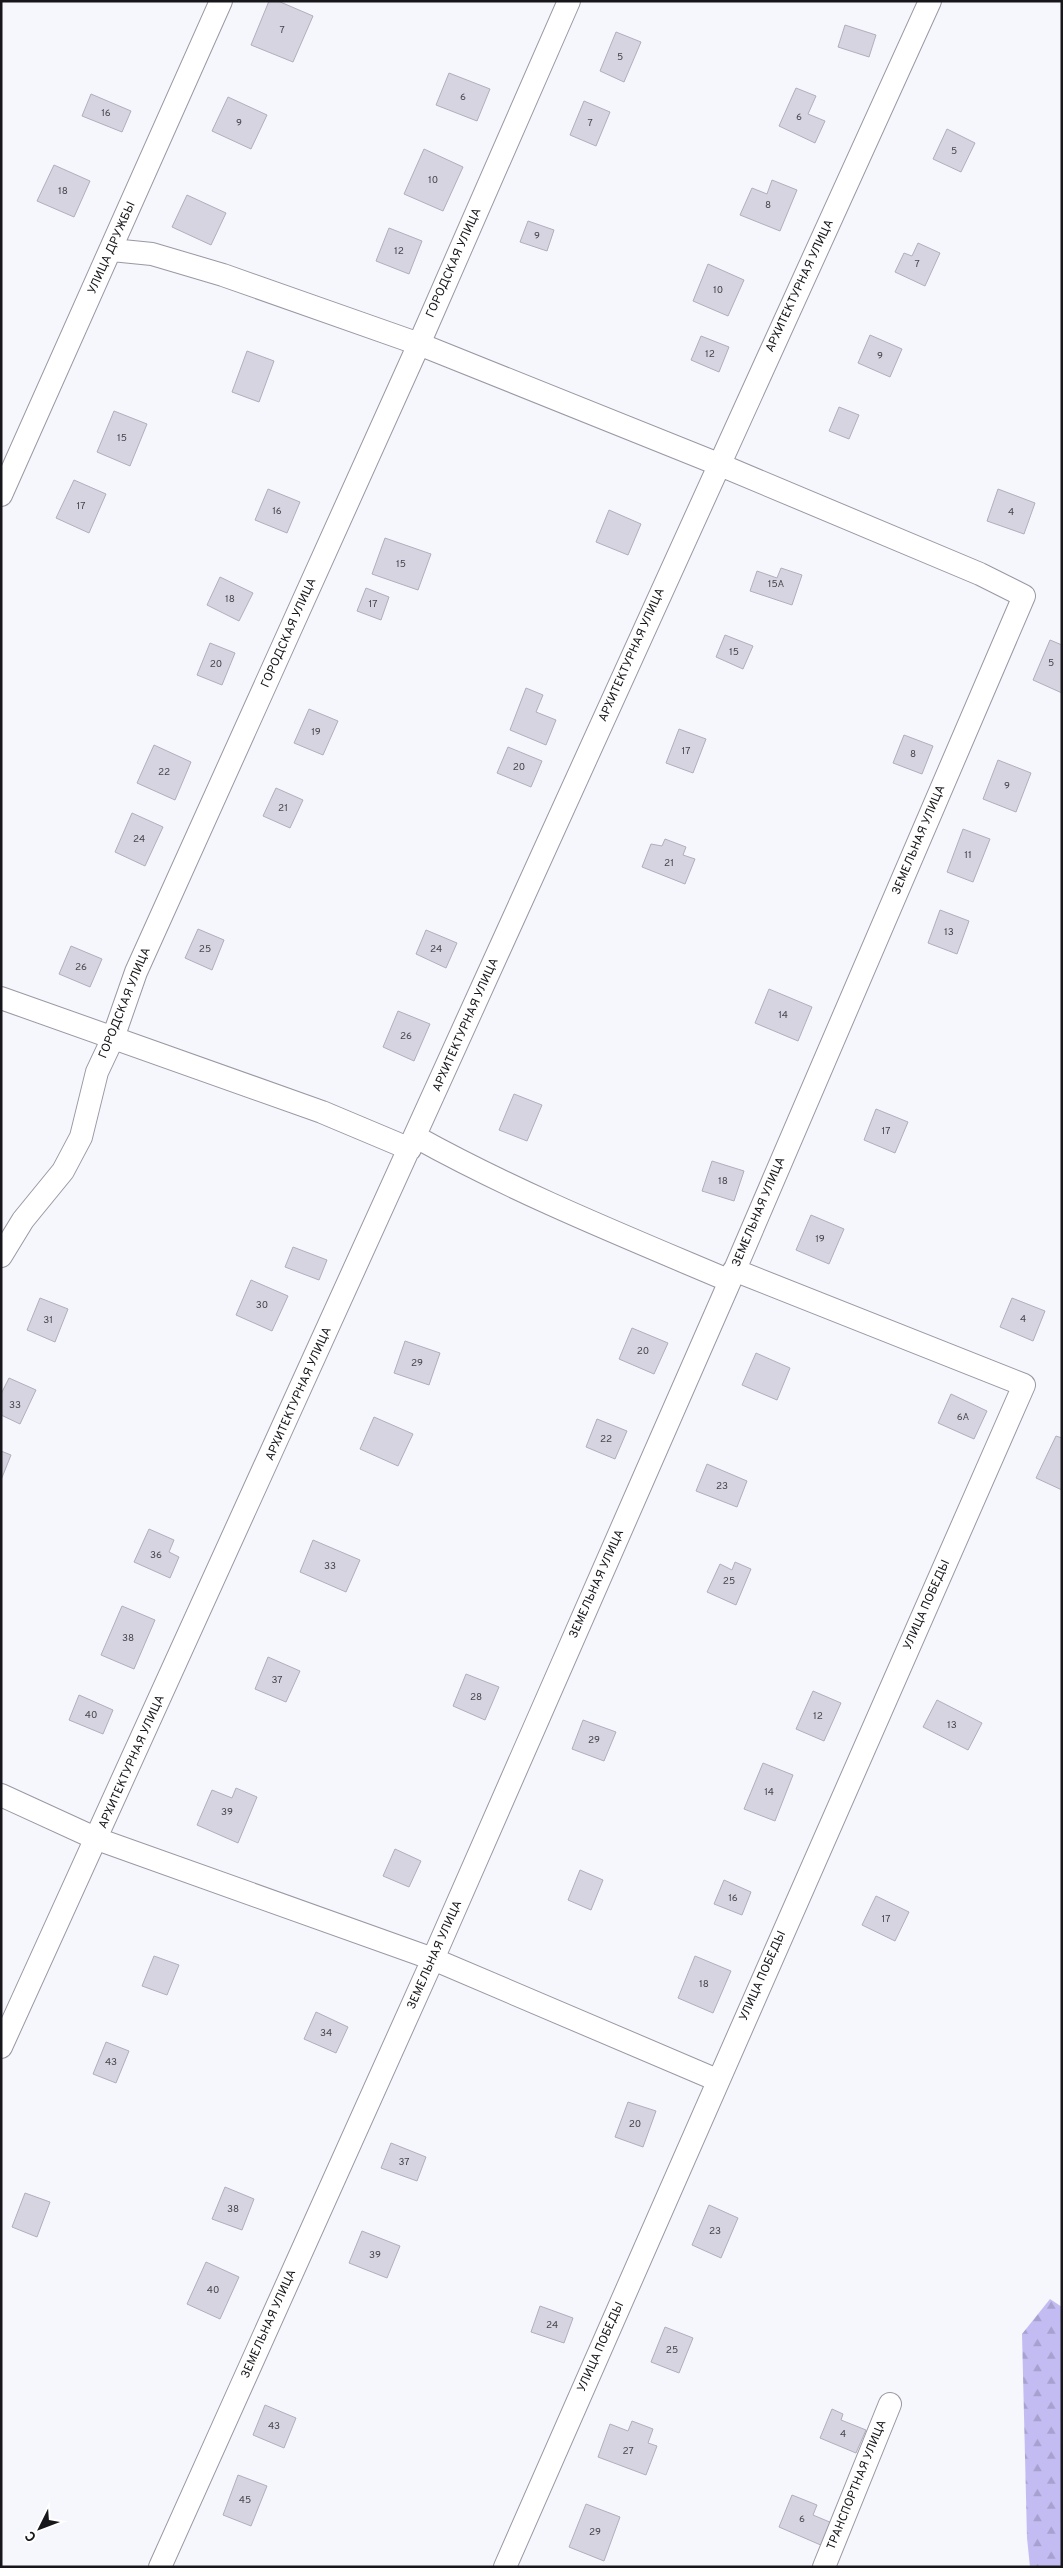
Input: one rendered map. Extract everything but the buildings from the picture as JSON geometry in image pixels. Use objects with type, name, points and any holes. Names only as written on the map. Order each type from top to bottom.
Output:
[{"type":"street","name":"УЛИЦА ДРУЖБЫ","points":[[1,494],[112,250],[221,1]]},
{"type":"street","name":"ГОРОДСКАЯ УЛИЦА","points":[[1,1256],[23,1220],[62,1171],[81,1137],[97,1072],[113,1038],[136,972],[419,344],[569,1]]},
{"type":"street","name":"АРХИТЕКТУРНАЯ УЛИЦА","points":[[1,2048],[413,1143],[718,464],[930,1]]},
{"type":"street","points":[[112,250],[152,254],[223,274],[419,344],[718,464]]},
{"type":"street","name":"ЗЕМЕЛЬНАЯ УЛИЦА","points":[[160,2567],[433,1959],[732,1275],[1024,596],[980,574],[718,464]]},
{"type":"street","points":[[1,998],[413,1143],[536,1198],[732,1275]]},
{"type":"street","name":"УЛИЦА ПОБЕДЫ","points":[[505,2567],[717,2080],[1024,1385],[732,1275]]},
{"type":"street","points":[[1,1795],[98,1838],[433,1959],[717,2080]]},
{"type":"street","name":"ТРАНСПОРТНАЯ УЛИЦА","points":[[824,2567],[890,2404]]},
{"type":"green space","points":[[1050,2299],[1062,2307],[1062,2567],[1030,2567],[1027,2538],[1022,2334]]}]
